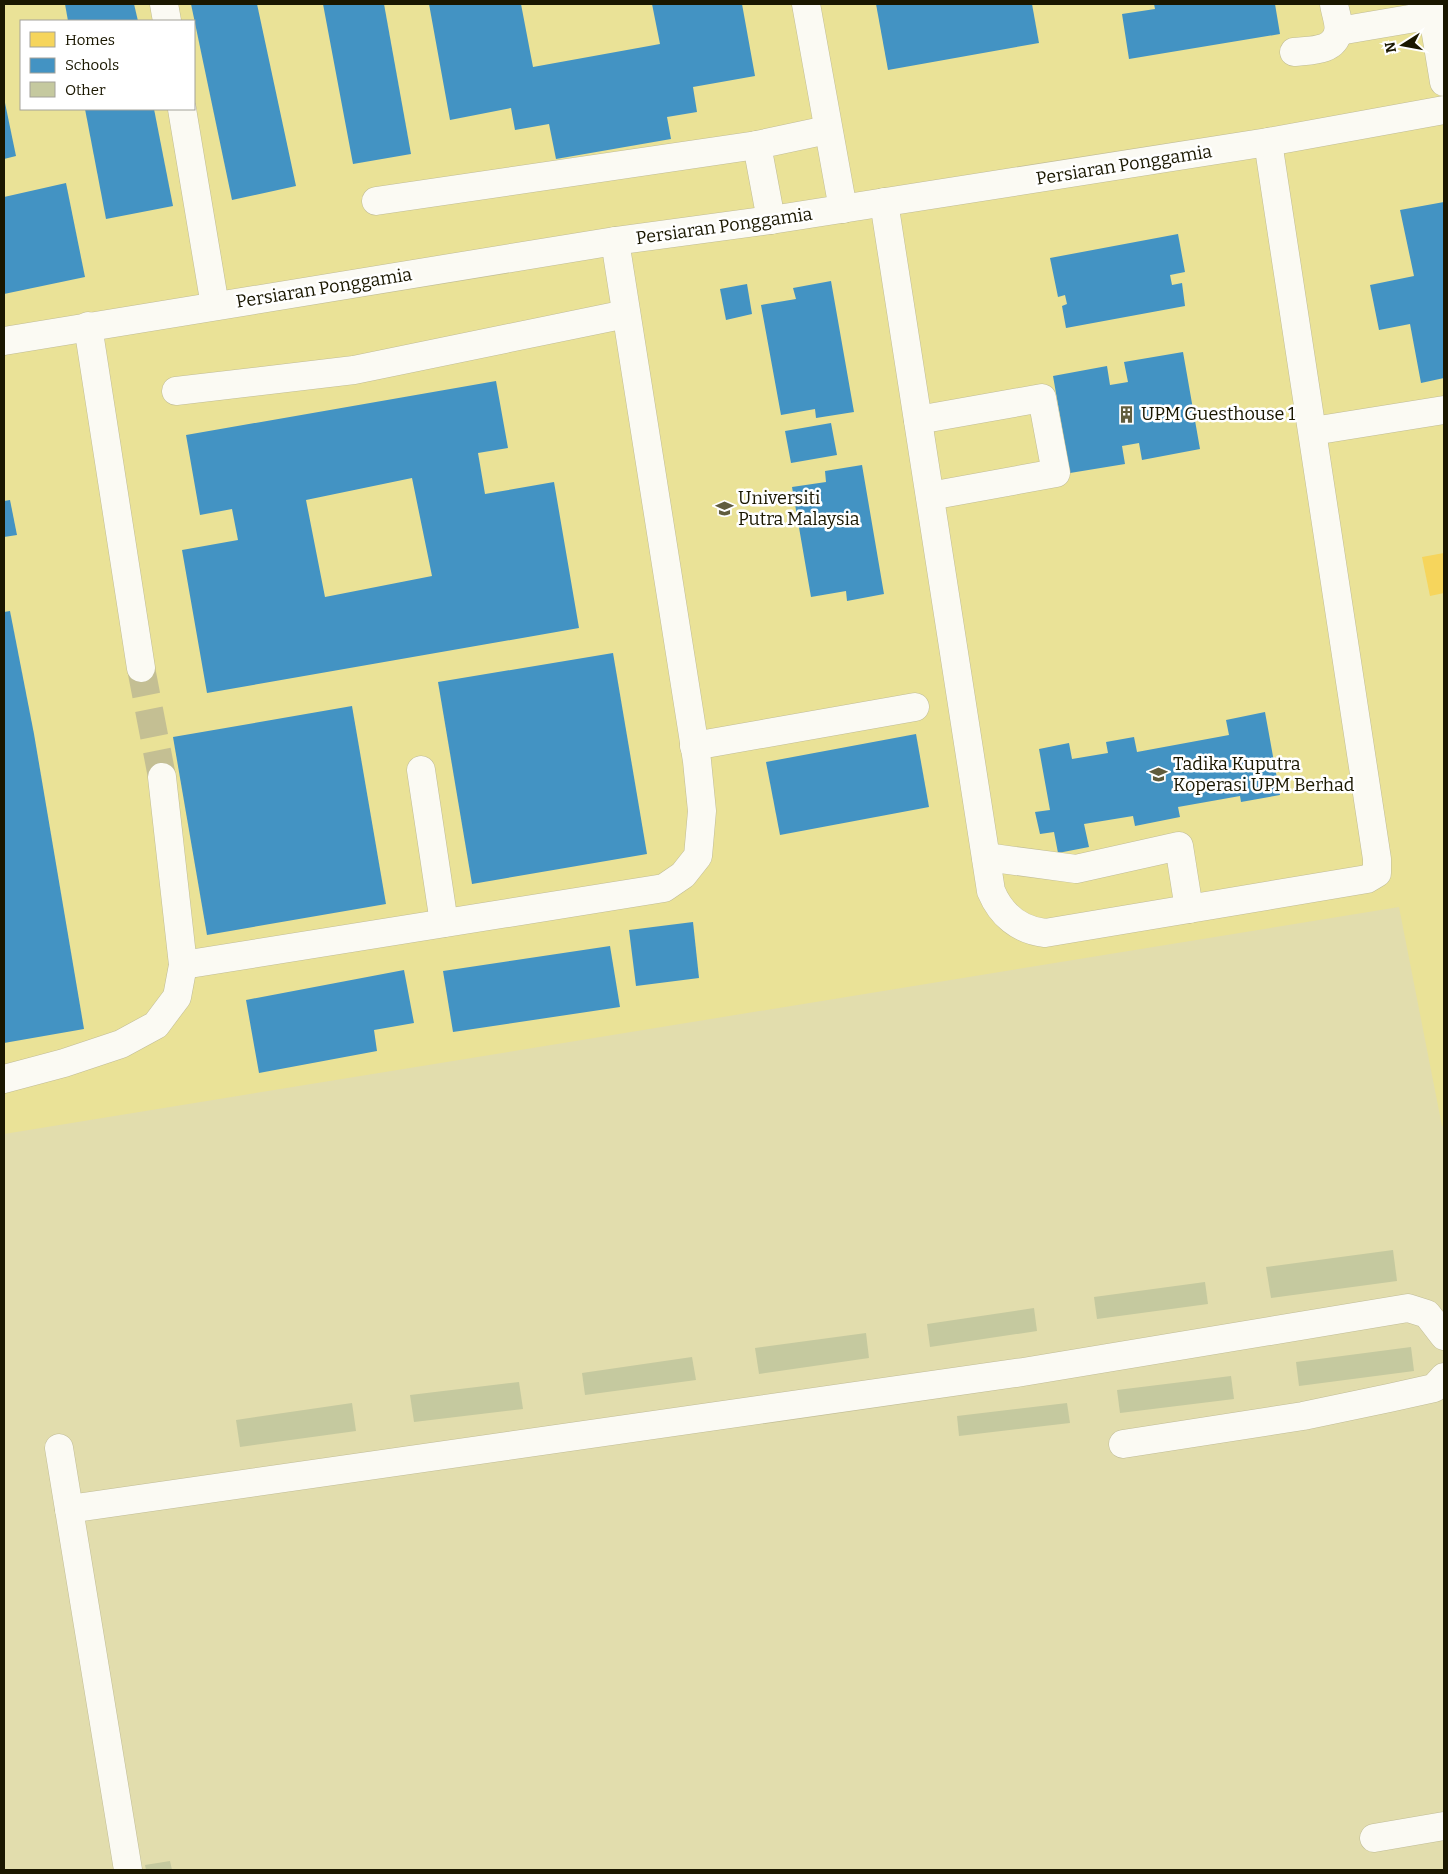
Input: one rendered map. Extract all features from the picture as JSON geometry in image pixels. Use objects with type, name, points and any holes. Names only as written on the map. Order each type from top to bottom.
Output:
[{"type":"street","points":[[164,4],[167,20]]},
{"type":"street","points":[[806,4],[843,209]]},
{"type":"street","points":[[1294,52],[1321,49],[1333,43],[1339,31],[1334,4]]},
{"type":"street","points":[[1339,31],[1432,10],[1444,82]]},
{"type":"street","points":[[182,110],[215,306]]},
{"type":"street","name":"Persiaran Ponggamia","points":[[4,341],[615,241],[843,209],[1268,142],[1444,110]]},
{"type":"street","points":[[376,201],[757,145],[828,130]]},
{"type":"street","points":[[884,202],[991,891],[996,902],[1012,922],[1034,932],[1045,933],[1367,879],[1377,873],[1378,859],[1268,142]]},
{"type":"street","points":[[757,145],[770,220]]},
{"type":"street","points":[[183,965],[664,888],[683,875],[698,856],[702,811],[694,746],[615,241]]},
{"type":"street","points":[[176,392],[354,370],[626,314]]},
{"type":"street","points":[[88,326],[141,668]]},
{"type":"street","points":[[918,420],[1042,398],[1056,473],[930,496]]},
{"type":"street","points":[[1313,431],[1444,410]]},
{"type":"street","points":[[694,746],[915,707]]},
{"type":"street","points":[[421,770],[444,923]]},
{"type":"street","points":[[4,1079],[64,1063],[121,1044],[156,1025],[178,997],[183,965],[162,777]]},
{"type":"street","points":[[986,857],[1076,869],[1179,846],[1189,909]]},
{"type":"street","points":[[69,1509],[1023,1372],[1408,1308],[1427,1314],[1444,1336]]},
{"type":"street","points":[[1123,1444],[1303,1416],[1434,1388],[1444,1377]]},
{"type":"street","points":[[59,1448],[128,1870]]},
{"type":"street","points":[[1374,1838],[1444,1826]]},
{"type":"shaded area","name":"Universiti Putra Malaysia","points":[[4,4],[1444,4],[1444,1126],[1442,1126],[1399,907],[4,1134]]},
{"type":"building: Homes","points":[[1444,553],[1444,593],[1430,596],[1422,557]]},
{"type":"building: Schools","points":[[65,4],[134,4],[138,20],[68,20]]},
{"type":"building: Schools","points":[[191,4],[257,4],[296,186],[232,200]]},
{"type":"building: Schools","points":[[323,4],[384,4],[411,154],[353,164]]},
{"type":"building: Schools","points":[[429,4],[521,4],[533,67],[660,44],[652,4],[742,4],[755,76],[693,87],[697,112],[667,117],[671,139],[556,159],[549,124],[515,130],[511,108],[450,120]]},
{"type":"building: Schools","points":[[876,4],[1032,4],[1039,43],[888,70]]},
{"type":"building: Schools","points":[[1154,4],[1275,4],[1280,34],[1129,59],[1122,14],[1155,9]]},
{"type":"building: Schools","points":[[4,98],[16,156],[4,159]]},
{"type":"building: Schools","points":[[85,110],[154,110],[173,206],[106,219]]},
{"type":"building: Schools","points":[[66,183],[85,277],[4,294],[4,197]]},
{"type":"building: Schools","points":[[1444,202],[1444,378],[1421,383],[1410,324],[1379,330],[1370,285],[1414,276],[1400,210]]},
{"type":"building: Schools","points":[[1178,234],[1185,272],[1170,275],[1172,285],[1182,283],[1185,306],[1066,328],[1062,306],[1067,304],[1065,295],[1058,297],[1050,258]]},
{"type":"building: Schools","points":[[831,281],[854,412],[816,418],[815,409],[781,415],[761,305],[796,299],[793,288]]},
{"type":"building: Schools","points":[[747,284],[752,314],[726,320],[720,289]]},
{"type":"building: Schools","name":"UPM Guesthouse 1","points":[[1183,352],[1200,449],[1142,460],[1139,443],[1122,446],[1125,464],[1070,473],[1053,376],[1107,366],[1110,385],[1128,382],[1124,362]]},
{"type":"building: Schools","points":[[496,381],[508,448],[478,453],[485,494],[554,482],[579,628],[207,693],[182,550],[238,540],[232,509],[200,515],[186,435]],"holes":[[[412,478],[432,576],[325,597],[306,500]]]},
{"type":"building: Schools","points":[[831,423],[837,455],[791,463],[785,431]]},
{"type":"building: Schools","points":[[862,465],[884,594],[847,601],[846,591],[811,597],[792,487],[826,482],[825,471]]},
{"type":"building: Schools","points":[[10,500],[17,535],[4,537],[4,501]]},
{"type":"building: Schools","points":[[10,611],[34,734],[84,1029],[4,1043],[4,612]]},
{"type":"building: Schools","points":[[613,653],[647,854],[472,884],[438,682]]},
{"type":"building: Schools","points":[[352,706],[386,904],[207,935],[173,737]]},
{"type":"building: Schools","points":[[1265,712],[1280,795],[1241,802],[1240,796],[1178,807],[1180,817],[1135,826],[1133,816],[1084,824],[1089,847],[1058,853],[1054,832],[1040,834],[1035,812],[1050,810],[1039,749],[1069,743],[1072,759],[1108,753],[1106,742],[1134,737],[1137,752],[1229,735],[1226,720]]},
{"type":"building: Schools","points":[[916,734],[929,807],[780,835],[766,762]]},
{"type":"building: Schools","points":[[693,922],[699,978],[636,986],[629,930]]},
{"type":"building: Schools","points":[[610,946],[620,1007],[453,1032],[443,971]]},
{"type":"building: Schools","points":[[404,970],[414,1023],[374,1030],[377,1051],[259,1073],[246,1000]]},
{"type":"building: Other","points":[[1393,1250],[1397,1281],[1271,1298],[1266,1267]]},
{"type":"building: Other","points":[[1205,1282],[1208,1304],[1097,1319],[1094,1297]]},
{"type":"building: Other","points":[[1034,1308],[1037,1331],[930,1347],[927,1324]]},
{"type":"building: Other","points":[[866,1333],[869,1358],[759,1374],[755,1348]]},
{"type":"building: Other","points":[[1411,1347],[1414,1371],[1299,1386],[1296,1362]]},
{"type":"building: Other","points":[[692,1357],[696,1380],[585,1395],[582,1373]]},
{"type":"building: Other","points":[[1231,1376],[1234,1399],[1120,1413],[1117,1390]]},
{"type":"building: Other","points":[[519,1382],[523,1409],[414,1422],[410,1395]]},
{"type":"building: Other","points":[[352,1403],[356,1431],[240,1447],[236,1420]]},
{"type":"building: Other","points":[[1067,1403],[1070,1423],[959,1436],[957,1416]]},
{"type":"building: Other","points":[[170,1861],[172,1870],[146,1870],[145,1865]]},
{"type":"tunnel","points":[[141,668],[162,777]]},
{"type":"place","name":"UPM Guesthouse 1","points":[[1127,414]]},
{"type":"place","name":"Universiti Putra Malaysia","points":[[724,508]]},
{"type":"place","name":"Tadika Kuputra Koperasi UPM Berhad","points":[[1159,774]]}]
